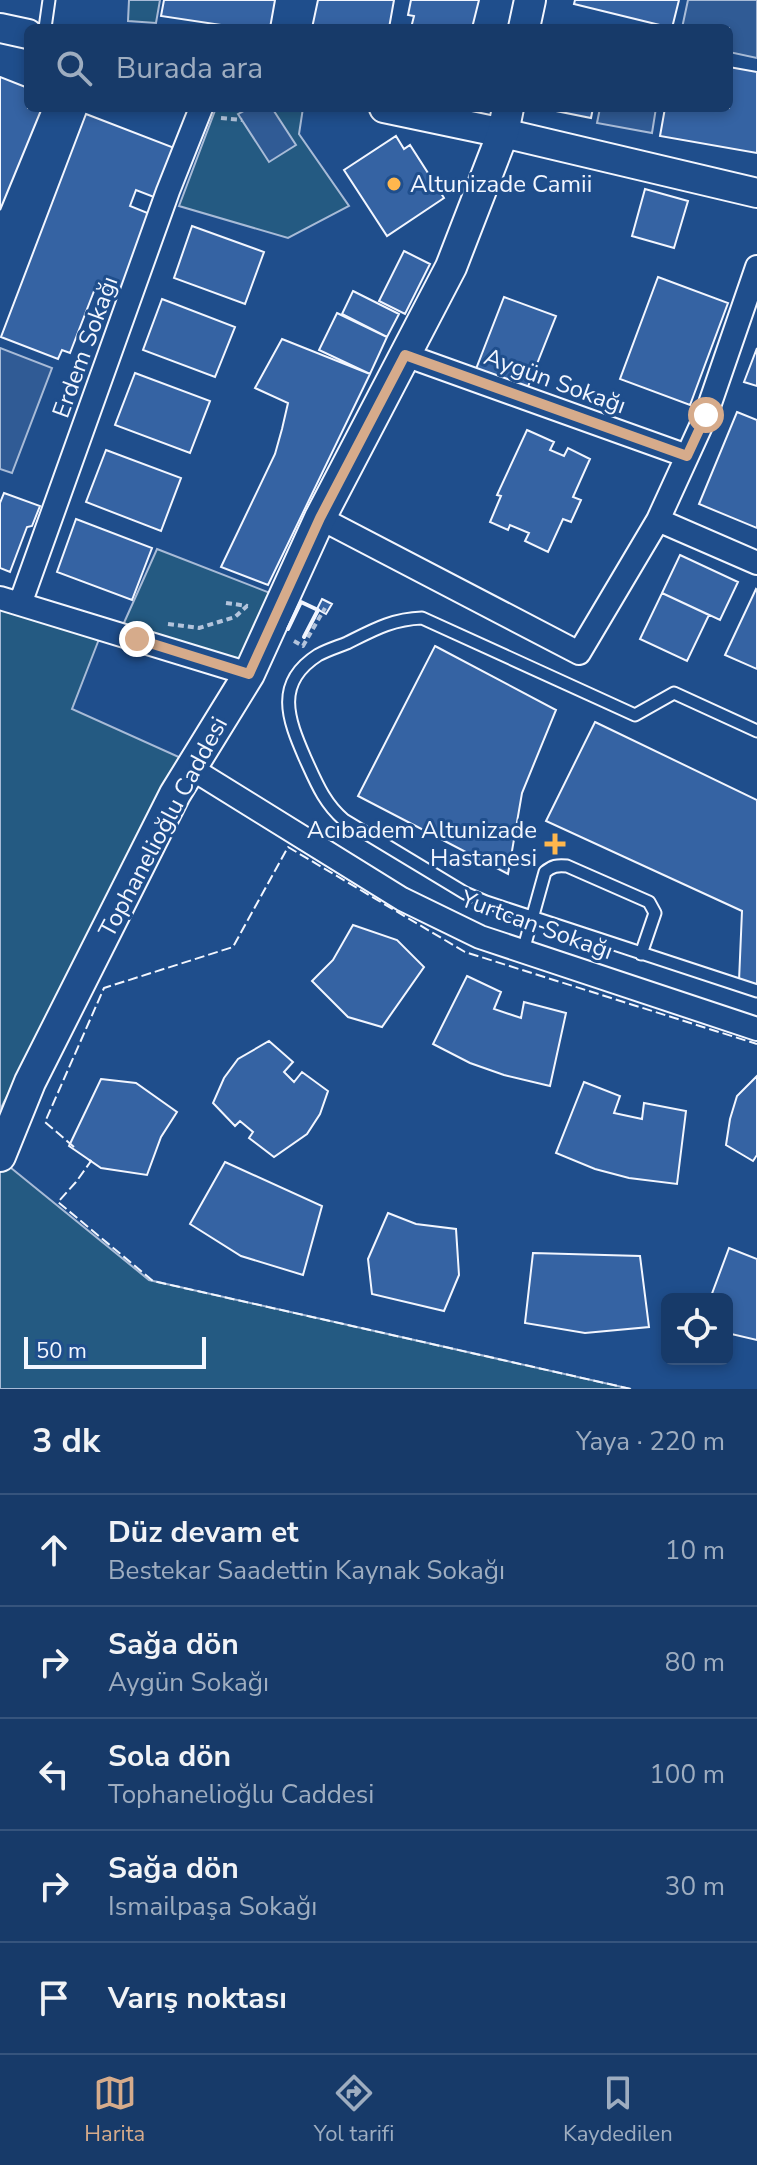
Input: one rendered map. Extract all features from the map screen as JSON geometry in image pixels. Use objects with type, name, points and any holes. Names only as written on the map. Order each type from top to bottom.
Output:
[{"type":"main road","points":[[525,24],[530,0]]},
{"type":"main road","name":"Tophanelioğlu Caddesi","points":[[0,1156],[36,1069],[189,767],[249,674],[260,614],[320,518],[451,267],[505,120]]},
{"type":"street","points":[[0,28],[24,33]]},
{"type":"street","name":"Erdem Sokağı","points":[[10,601],[199,112]]},
{"type":"street","points":[[424,112],[505,120],[757,193]]},
{"type":"street","points":[[320,518],[579,653],[658,520],[706,415],[757,267]]},
{"type":"street","name":"Aygün Sokağı","points":[[405,355],[687,456]]},
{"type":"street","points":[[658,520],[757,563]]},
{"type":"street","points":[[10,601],[249,674]]},
{"type":"street","name":"Yurtcan Sokağı","points":[[189,767],[402,899],[480,937],[757,1029]]},
{"type":"lane","points":[[46,24],[49,0]]},
{"type":"lane","points":[[757,731],[674,693],[635,715],[422,618],[399,619],[320,653],[292,681],[288,696],[289,717],[321,794],[344,820],[465,893],[530,919],[757,991]]},
{"type":"lane","points":[[523,951],[545,872],[552,866],[567,866],[654,906],[655,913],[641,954]]},
{"type":"path","points":[[157,625],[199,628],[235,617],[260,614],[303,646],[325,608]]},
{"type":"shaded area","points":[[129,0],[160,0],[156,23],[128,21]]},
{"type":"shaded area","points":[[688,0],[757,0],[757,58],[733,53],[733,24],[683,24]]},
{"type":"shaded area","points":[[214,112],[302,112],[299,134],[349,206],[288,238],[179,206]]},
{"type":"shaded area","points":[[275,112],[296,145],[269,162],[238,114]]},
{"type":"shaded area","points":[[599,112],[655,112],[652,133],[597,123]]},
{"type":"shaded area","points":[[0,348],[52,368],[12,473],[0,469]]},
{"type":"shaded area","points":[[157,549],[283,598],[249,674],[119,634]]},
{"type":"shaded area","points":[[0,605],[101,634],[72,709],[181,758],[0,1110]]},
{"type":"shaded area","points":[[0,1159],[149,1280],[631,1389],[0,1389]]},
{"type":"building","points":[[164,0],[275,0],[271,24],[214,24],[161,16]]},
{"type":"building","points":[[318,0],[394,0],[390,24],[313,24]]},
{"type":"building","points":[[411,0],[479,0],[473,24],[412,24],[414,16],[408,15]]},
{"type":"building","points":[[575,0],[679,0],[673,24],[656,24],[574,4]]},
{"type":"building","points":[[733,68],[757,72],[757,153],[660,136],[664,112],[733,112]]},
{"type":"building","points":[[0,77],[24,86],[24,112],[40,112],[0,210]]},
{"type":"building","points":[[561,112],[592,112],[591,118]]},
{"type":"building","points":[[86,114],[177,149],[159,199],[136,190],[130,206],[150,214],[119,295],[96,286],[70,353],[62,350],[58,359],[1,337]]},
{"type":"building","name":"Altunizade Camii","points":[[396,136],[404,149],[410,145],[444,198],[387,236],[344,170]]},
{"type":"building","points":[[645,189],[688,201],[674,248],[632,236]]},
{"type":"building","points":[[192,226],[264,252],[245,304],[174,278]]},
{"type":"building","points":[[404,251],[430,264],[405,314],[379,301]]},
{"type":"building","points":[[658,277],[728,303],[690,405],[620,379]]},
{"type":"building","points":[[353,291],[399,314],[387,337],[342,314]]},
{"type":"building","points":[[504,297],[556,316],[527,389],[476,369]]},
{"type":"building","points":[[162,299],[235,327],[215,377],[143,350]]},
{"type":"building","points":[[337,313],[387,337],[370,374],[319,350]]},
{"type":"building","points":[[282,339],[370,374],[268,585],[221,567],[275,454],[282,429],[288,403],[255,388]]},
{"type":"building","points":[[757,348],[757,386],[744,382]]},
{"type":"building","points":[[135,373],[210,401],[190,453],[115,425]]},
{"type":"building","points":[[737,412],[757,420],[757,528],[699,504]]},
{"type":"building","points":[[527,430],[554,442],[550,450],[564,456],[568,448],[590,459],[573,497],[581,500],[571,522],[563,519],[548,552],[525,541],[529,533],[510,525],[508,530],[490,522],[501,496],[497,495]]},
{"type":"building","points":[[106,450],[181,478],[161,531],[86,502]]},
{"type":"building","points":[[4,493],[40,506],[32,526],[27,527],[10,572],[0,568],[0,503]]},
{"type":"building","points":[[76,519],[152,548],[132,600],[57,572]]},
{"type":"building","points":[[680,555],[738,582],[720,620],[662,593]]},
{"type":"building","points":[[757,590],[757,669],[725,655]]},
{"type":"building","points":[[662,593],[709,615],[687,661],[640,639]]},
{"type":"building","points":[[322,599],[332,604],[326,614],[317,609]]},
{"type":"building","points":[[435,646],[556,710],[522,793],[508,874],[358,796]]},
{"type":"building","points":[[595,722],[757,800],[757,985],[739,981],[742,911],[546,821]]},
{"type":"building","points":[[353,925],[397,940],[424,967],[382,1027],[348,1017],[312,981],[333,960]]},
{"type":"building","points":[[467,976],[501,992],[494,1009],[521,1018],[524,1002],[566,1013],[550,1086],[470,1063],[433,1044]]},
{"type":"building","points":[[269,1041],[293,1062],[284,1072],[294,1082],[302,1072],[328,1091],[320,1114],[307,1134],[274,1157],[249,1138],[253,1132],[240,1121],[235,1126],[213,1103],[224,1078],[238,1059]]},
{"type":"building","points":[[757,1076],[757,1155],[753,1161],[726,1145],[737,1096]]},
{"type":"building","points":[[101,1079],[136,1083],[177,1112],[161,1137],[147,1175],[101,1168],[69,1146]]},
{"type":"building","points":[[584,1082],[620,1096],[614,1113],[642,1119],[644,1103],[686,1111],[677,1184],[629,1178],[595,1169],[556,1153]]},
{"type":"building","points":[[225,1162],[322,1206],[303,1275],[241,1256],[190,1224]]},
{"type":"building","points":[[388,1213],[416,1224],[456,1229],[459,1275],[444,1311],[372,1294],[368,1259]]},
{"type":"building","points":[[729,1248],[757,1259],[757,1340],[733,1334],[733,1293],[712,1293]]},
{"type":"building","points":[[533,1253],[640,1256],[649,1327],[585,1333],[525,1323]]},
{"type":"fence","points":[[74,1147],[45,1122],[104,988],[233,947],[288,847],[465,952],[757,1044]]},
{"type":"fence","points":[[89,1160],[76,1182],[58,1202],[153,1281],[631,1389]]},
{"type":"wall","points":[[288,629],[301,602],[318,610],[304,637]]},
{"type":"place","name":"Altunizade Camii","points":[[394,184]]},
{"type":"place","name":"Acıbadem Altunizade Hastanesi","points":[[555,844]]},
{"type":"route","points":[[137,639],[249,674],[320,518],[405,355],[687,456],[706,415]]}]
